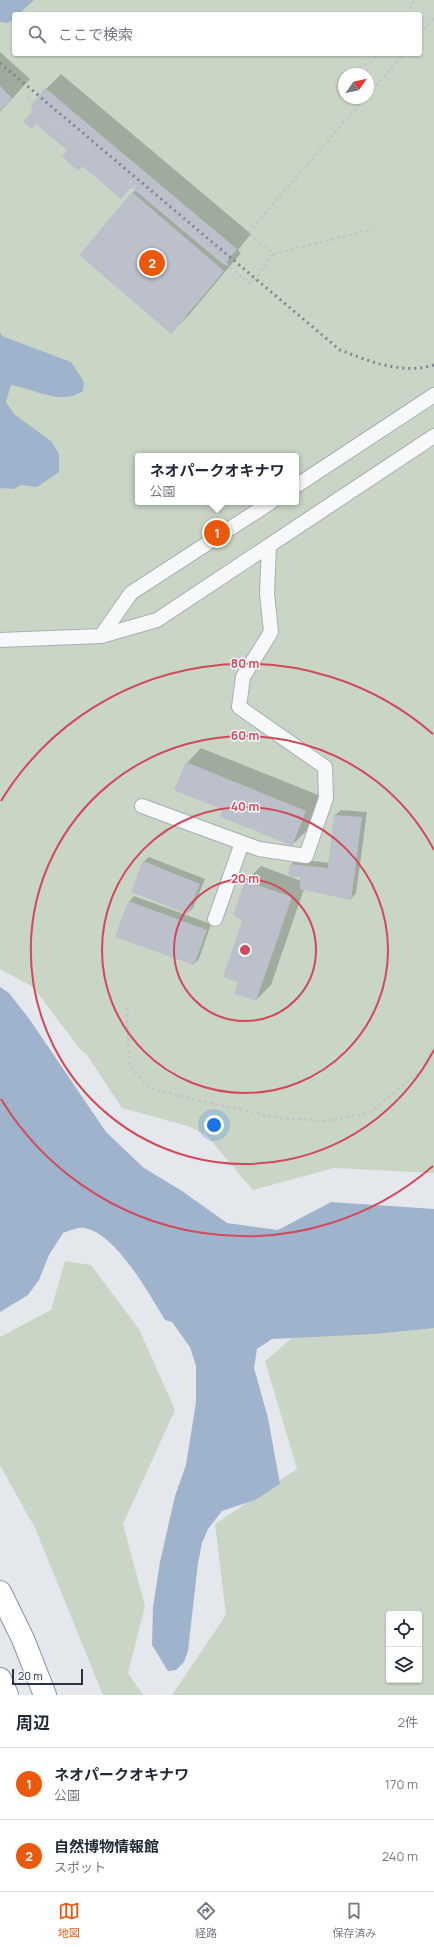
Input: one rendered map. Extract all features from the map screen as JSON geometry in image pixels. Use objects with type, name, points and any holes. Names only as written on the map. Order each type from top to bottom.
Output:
[{"type":"highway","points":[[0,1592],[23,1639],[45,1695]]},
{"type":"highway","points":[[0,1679],[7,1695]]},
{"type":"lane","points":[[299,484],[434,395]]},
{"type":"lane","points":[[1,641],[100,636],[157,620],[434,436]]},
{"type":"lane","points":[[100,636],[131,593],[266,505]]},
{"type":"lane","points":[[142,806],[259,849],[306,856],[326,798],[325,767],[239,707],[243,677],[271,632],[267,593],[269,546]]},
{"type":"lane","points":[[215,919],[242,843]]},
{"type":"path","points":[[408,12],[415,0]]},
{"type":"path","points":[[422,32],[434,18]]},
{"type":"path","points":[[356,68],[373,61],[377,56]]},
{"type":"path","points":[[374,88],[401,56]]},
{"type":"path","points":[[28,97],[249,283],[256,278],[273,254],[373,229]]},
{"type":"path","points":[[273,254],[248,233],[360,104]]},
{"type":"path","points":[[126,1008],[129,1066],[150,1088],[196,1100],[280,1118],[327,1121],[369,1113],[422,1070],[434,1045]]},
{"type":"green space","points":[[0,0],[434,0],[434,1173],[334,1168],[253,1190],[206,1135],[188,1126],[122,1108],[87,1055],[80,1049],[33,987],[0,969]]},
{"type":"green space","points":[[65,1261],[91,1265],[139,1329],[175,1410],[123,1524],[145,1606],[128,1673],[143,1695],[103,1695],[35,1528],[0,1465],[0,1337],[51,1310]]},
{"type":"green space","points":[[312,1321],[434,1328],[434,1695],[172,1695],[226,1615],[215,1524],[297,1469],[265,1361]]},
{"type":"water","points":[[0,0],[34,0],[21,12],[12,12],[12,20],[8,23],[0,22]]},
{"type":"water","points":[[0,332],[2,336],[71,362],[84,382],[83,391],[66,397],[57,397],[11,385],[6,402],[14,414],[51,441],[59,454],[59,472],[37,487],[21,485],[14,489],[0,488]]},
{"type":"water","points":[[0,987],[9,993],[30,1020],[106,1132],[144,1168],[182,1191],[227,1223],[278,1230],[331,1202],[434,1209],[434,1328],[374,1334],[272,1339],[257,1349],[254,1368],[268,1418],[280,1484],[255,1500],[222,1511],[208,1529],[202,1543],[198,1563],[188,1651],[184,1662],[176,1670],[168,1671],[152,1645],[153,1607],[160,1562],[175,1496],[186,1465],[196,1402],[196,1366],[190,1347],[172,1322],[165,1320],[141,1281],[119,1252],[96,1232],[84,1228],[63,1233],[49,1255],[39,1280],[28,1295],[0,1312]]},
{"type":"building","points":[[0,86],[12,98],[0,111]]},
{"type":"building","points":[[45,88],[237,249],[224,265],[131,187],[121,199],[82,166],[78,171],[62,157],[67,150],[36,124],[32,129],[23,122],[33,110],[30,107]]},
{"type":"building","points":[[132,192],[224,271],[171,334],[79,255]]},
{"type":"building","points":[[186,762],[306,811],[292,846],[221,817],[221,809],[174,790]]},
{"type":"building","points":[[334,815],[362,817],[351,900],[300,889],[300,877],[288,877],[290,864],[328,868]]},
{"type":"building","points":[[143,861],[200,884],[188,914],[131,892]]},
{"type":"building","points":[[245,881],[292,897],[256,1001],[234,994],[238,982],[223,977],[242,921],[233,915]]},
{"type":"building","points":[[128,901],[207,930],[194,965],[115,937]]},
{"type":"railway","points":[[0,63],[340,350],[374,362],[398,368],[422,368],[434,365]]},
{"type":"place","name":"自然博物情報館","points":[[152,263]]},
{"type":"place","name":"ネオパークオキナワ","points":[[217,533]]}]
